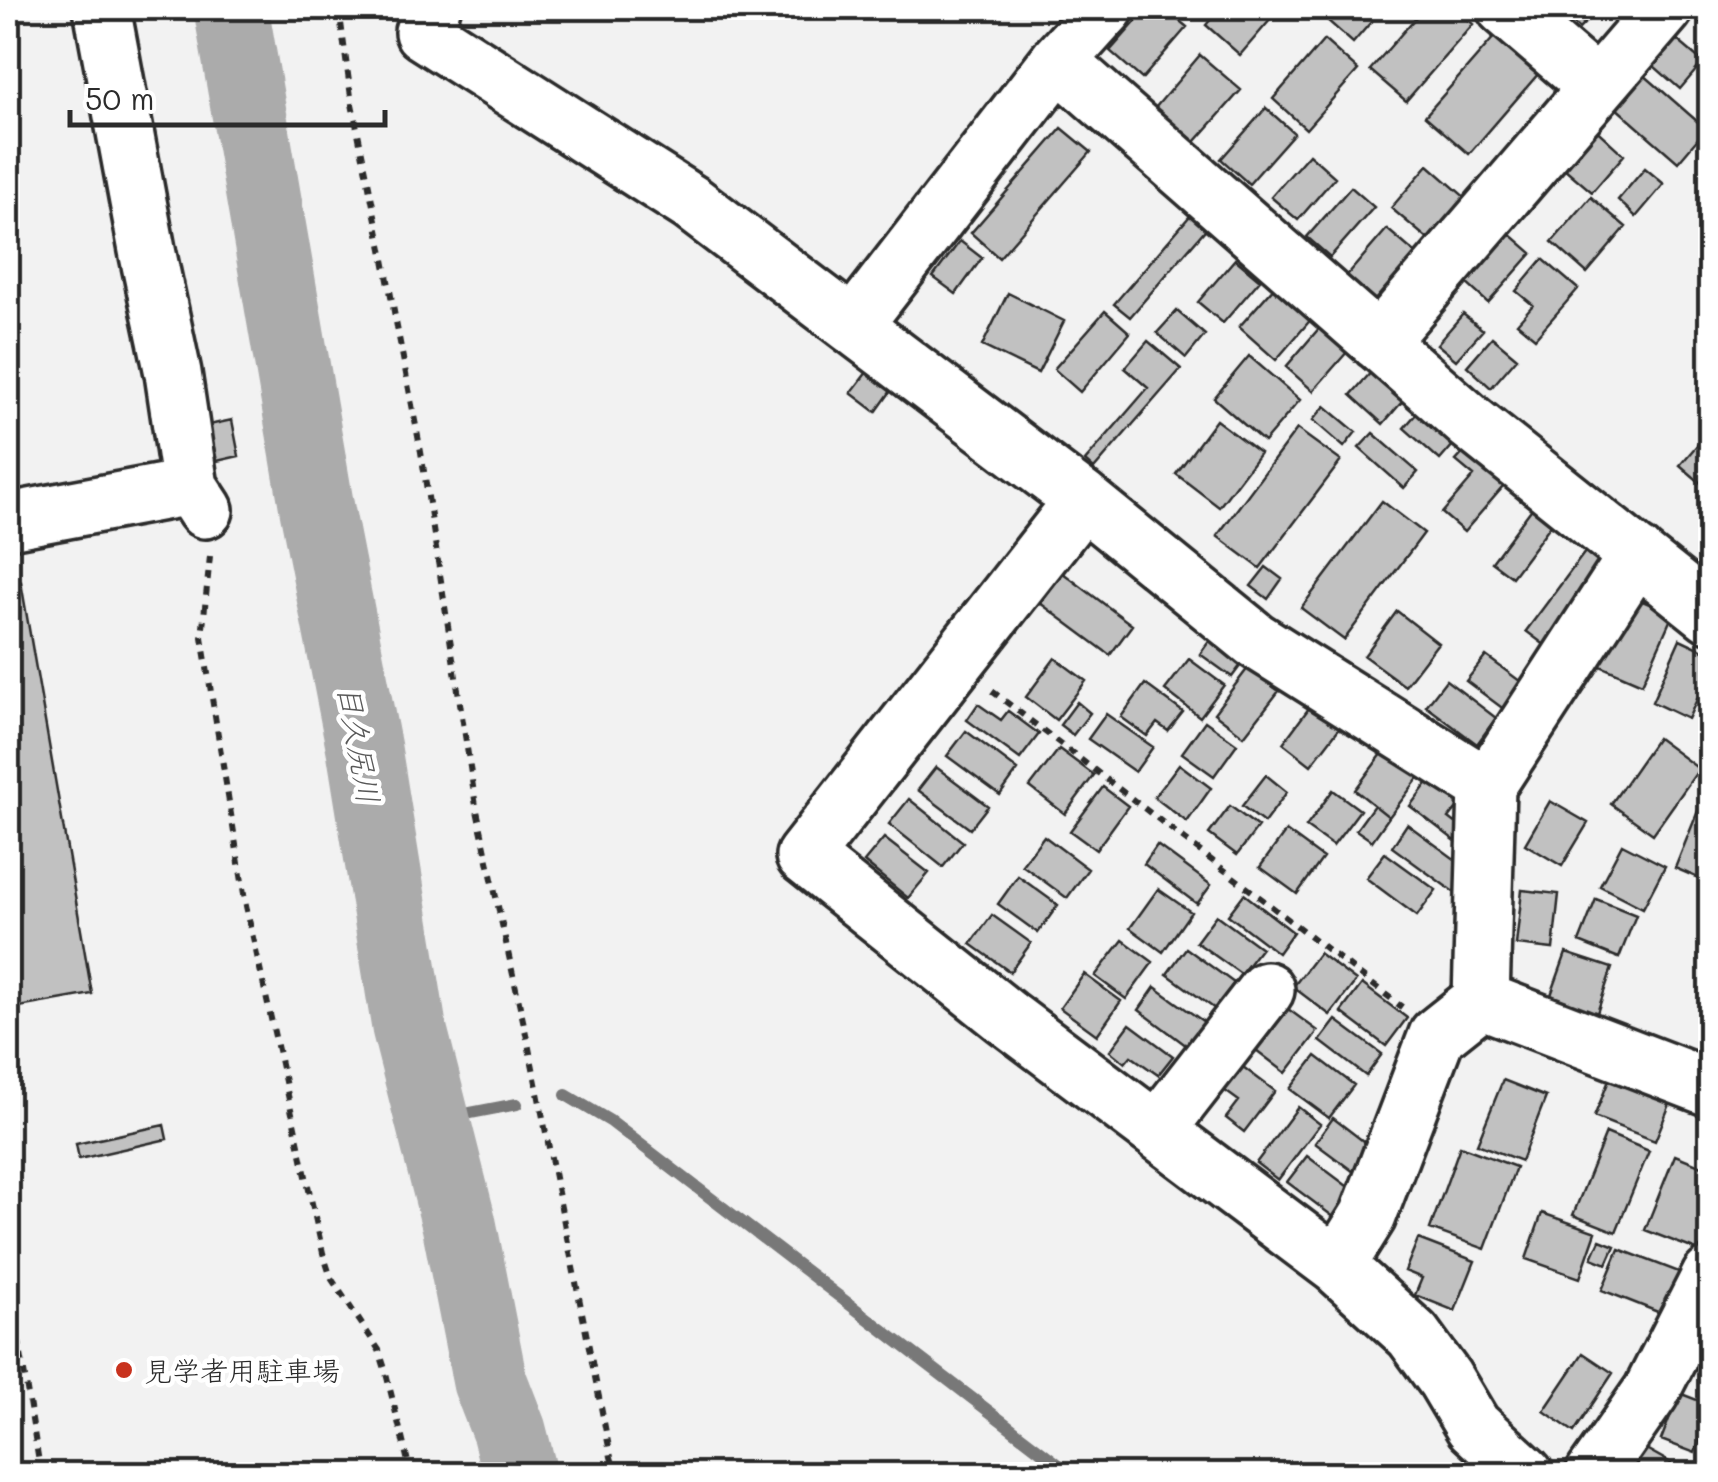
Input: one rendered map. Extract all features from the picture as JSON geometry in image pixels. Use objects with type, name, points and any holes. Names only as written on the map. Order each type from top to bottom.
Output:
[{"type":"street","points":[[14,520],[198,498],[102,8]]},
{"type":"street","points":[[432,8],[423,32],[691,202],[1083,500],[1255,640],[1487,786]]},
{"type":"street","points":[[853,326],[1058,62],[1106,8]]},
{"type":"street","points":[[1504,8],[1597,87]]},
{"type":"street","points":[[1378,342],[1665,8]]},
{"type":"street","points":[[1058,62],[1471,423],[1710,614]]},
{"type":"street","points":[[1083,500],[804,856],[1006,1017],[1337,1266],[1413,1335],[1446,1379],[1473,1426],[1525,1474]]},
{"type":"street","points":[[1337,1266],[1368,1216],[1437,1035],[1481,1000],[1487,786],[1637,555]]},
{"type":"street","points":[[1157,1130],[1266,990]]},
{"type":"street","points":[[1481,1000],[1710,1088]]},
{"type":"street","points":[[1594,1474],[1651,1392],[1710,1276]]},
{"type":"path","points":[[339,8],[352,104],[420,452],[476,806],[616,1474]]},
{"type":"path","points":[[198,498],[210,549],[202,637],[246,906],[322,1253],[331,1278],[378,1350],[411,1474]]},
{"type":"path","points":[[956,663],[1437,1035]]},
{"type":"path","points":[[8,1276],[41,1474]]},
{"type":"building","points":[[1148,8],[1164,8],[1187,27],[1142,79],[1110,51]]},
{"type":"building","points":[[1220,8],[1272,8],[1277,12],[1240,55],[1206,25]]},
{"type":"building","points":[[1322,8],[1383,8],[1353,43],[1318,12]]},
{"type":"building","points":[[1424,8],[1455,8],[1473,24],[1406,101],[1370,70]]},
{"type":"building","points":[[1557,8],[1600,8],[1579,29]]},
{"type":"building","points":[[1695,8],[1710,8],[1710,32],[1690,14]]},
{"type":"building","points":[[1502,28],[1545,66],[1469,154],[1425,116]]},
{"type":"building","points":[[1670,34],[1703,62],[1680,89],[1647,60]]},
{"type":"building","points":[[1324,40],[1358,70],[1306,129],[1273,99]]},
{"type":"building","points":[[1200,55],[1241,90],[1195,142],[1155,108]]},
{"type":"building","points":[[1643,74],[1706,129],[1678,162],[1615,107]]},
{"type":"building","points":[[1266,108],[1294,133],[1249,184],[1221,159]]},
{"type":"building","points":[[1590,124],[1624,155],[1592,192],[1557,162]]},
{"type":"building","points":[[1062,128],[1091,152],[999,258],[971,233]]},
{"type":"building","points":[[1309,154],[1335,177],[1298,220],[1271,197]]},
{"type":"building","points":[[1428,165],[1467,199],[1430,241],[1391,208]]},
{"type":"building","points":[[1645,168],[1664,184],[1636,217],[1618,200]]},
{"type":"building","points":[[1351,187],[1374,207],[1330,257],[1307,237]]},
{"type":"building","points":[[1591,197],[1626,227],[1587,273],[1552,242]]},
{"type":"building","points":[[1195,210],[1210,224],[1130,317],[1114,304]]},
{"type":"building","points":[[1387,229],[1422,259],[1377,311],[1342,281]]},
{"type":"building","points":[[1509,233],[1532,253],[1488,303],[1466,283]]},
{"type":"building","points":[[960,241],[982,258],[956,294],[933,277]]},
{"type":"building","points":[[1235,259],[1260,280],[1223,323],[1198,302]]},
{"type":"building","points":[[1543,259],[1578,289],[1535,338],[1517,323],[1533,305],[1516,291]]},
{"type":"building","points":[[1283,277],[1320,309],[1276,360],[1239,327]]},
{"type":"building","points":[[1008,293],[1064,321],[1038,373],[982,346]]},
{"type":"building","points":[[1105,311],[1130,333],[1080,392],[1054,369]]},
{"type":"building","points":[[1177,311],[1205,335],[1186,358],[1157,333]]},
{"type":"building","points":[[1463,314],[1483,330],[1456,360],[1437,344]]},
{"type":"building","points":[[1327,319],[1355,343],[1313,391],[1286,367]]},
{"type":"building","points":[[1492,337],[1517,358],[1491,388],[1467,366]]},
{"type":"building","points":[[1148,341],[1181,369],[1094,469],[1085,461],[1148,388],[1125,368]]},
{"type":"building","points":[[1249,356],[1300,400],[1264,442],[1214,398]]},
{"type":"building","points":[[1381,361],[1413,389],[1383,424],[1351,395]]},
{"type":"building","points":[[867,372],[891,391],[876,412],[851,393]]},
{"type":"building","points":[[1430,398],[1466,430],[1440,460],[1404,428]]},
{"type":"building","points":[[1325,406],[1356,432],[1344,447],[1313,420]]},
{"type":"building","points":[[232,420],[239,456],[217,461],[209,425]]},
{"type":"building","points":[[1216,420],[1260,453],[1219,507],[1176,474]]},
{"type":"building","points":[[1297,429],[1341,461],[1260,568],[1217,536]]},
{"type":"building","points":[[1710,430],[1710,491],[1680,465]]},
{"type":"building","points":[[1373,433],[1418,472],[1404,488],[1359,448]]},
{"type":"building","points":[[1476,439],[1515,473],[1464,532],[1442,513],[1474,476],[1456,461]]},
{"type":"building","points":[[1382,501],[1424,533],[1344,640],[1301,608]]},
{"type":"building","points":[[1536,503],[1556,518],[1512,577],[1492,562]]},
{"type":"building","points":[[1585,552],[1605,566],[1546,646],[1526,631]]},
{"type":"building","points":[[1266,567],[1282,579],[1268,599],[1251,586]]},
{"type":"building","points":[[1063,573],[1132,625],[1110,655],[1040,603]]},
{"type":"building","points":[[21,582],[92,994],[8,1009],[8,584]]},
{"type":"building","points":[[1626,594],[1673,614],[1642,684],[1596,664]]},
{"type":"building","points":[[1397,611],[1438,643],[1405,686],[1364,656]]},
{"type":"building","points":[[1223,622],[1255,646],[1232,677],[1200,654]]},
{"type":"building","points":[[1680,639],[1710,653],[1710,671],[1688,719],[1652,702]]},
{"type":"building","points":[[1486,656],[1532,690],[1513,716],[1466,681]]},
{"type":"building","points":[[1055,658],[1086,681],[1056,720],[1026,697]]},
{"type":"building","points":[[1189,659],[1224,685],[1200,717],[1165,690]]},
{"type":"building","points":[[1248,668],[1279,691],[1244,736],[1214,713]]},
{"type":"building","points":[[1446,680],[1496,718],[1477,744],[1426,706]]},
{"type":"building","points":[[1145,684],[1183,712],[1168,731],[1157,723],[1147,736],[1121,717]]},
{"type":"building","points":[[1710,695],[1710,735],[1696,729]]},
{"type":"building","points":[[1315,700],[1344,722],[1311,765],[1283,743]]},
{"type":"building","points":[[1077,702],[1090,713],[1073,735],[1060,725]]},
{"type":"building","points":[[978,704],[1001,720],[1008,711],[1039,734],[1020,759],[967,720]]},
{"type":"building","points":[[1106,714],[1153,747],[1135,772],[1088,739]]},
{"type":"building","points":[[1205,721],[1237,744],[1214,776],[1182,753]]},
{"type":"building","points":[[966,731],[1018,770],[1000,795],[947,756]]},
{"type":"building","points":[[1657,738],[1699,769],[1653,834],[1611,804]]},
{"type":"building","points":[[1388,746],[1423,772],[1389,817],[1355,790]]},
{"type":"building","points":[[1059,749],[1094,775],[1065,814],[1030,787]]},
{"type":"building","points":[[1179,764],[1211,788],[1187,822],[1154,797]]},
{"type":"building","points":[[936,767],[988,806],[970,829],[918,790]]},
{"type":"building","points":[[1435,773],[1466,796],[1449,818],[1466,831],[1458,843],[1410,806]]},
{"type":"building","points":[[1266,775],[1287,792],[1264,823],[1242,806]]},
{"type":"building","points":[[1103,787],[1128,806],[1096,850],[1070,831]]},
{"type":"building","points":[[1333,790],[1360,810],[1333,846],[1306,827]]},
{"type":"building","points":[[1704,796],[1710,798],[1710,883],[1675,868]]},
{"type":"building","points":[[909,799],[963,842],[943,867],[889,824]]},
{"type":"building","points":[[1550,801],[1588,823],[1562,866],[1525,844]]},
{"type":"building","points":[[1374,805],[1389,817],[1372,841],[1356,830]]},
{"type":"building","points":[[1230,806],[1258,827],[1237,855],[1209,834]]},
{"type":"building","points":[[1407,824],[1471,871],[1455,893],[1392,847]]},
{"type":"building","points":[[1286,831],[1323,858],[1297,894],[1260,867]]},
{"type":"building","points":[[1044,836],[1088,869],[1067,898],[1022,865]]},
{"type":"building","points":[[884,838],[929,873],[908,898],[864,862]]},
{"type":"building","points":[[1622,844],[1665,866],[1643,908],[1600,886]]},
{"type":"building","points":[[1157,845],[1211,885],[1197,904],[1144,864]]},
{"type":"building","points":[[1385,853],[1436,890],[1417,916],[1366,878]]},
{"type":"building","points":[[1018,876],[1058,905],[1038,933],[998,904]]},
{"type":"building","points":[[1158,889],[1191,912],[1163,952],[1130,928]]},
{"type":"building","points":[[1522,890],[1559,894],[1553,949],[1516,945]]},
{"type":"building","points":[[1244,894],[1293,932],[1278,953],[1228,915]]},
{"type":"building","points":[[1596,899],[1636,915],[1619,958],[1579,942]]},
{"type":"building","points":[[992,915],[1031,943],[1010,972],[971,944]]},
{"type":"building","points":[[1216,915],[1261,948],[1241,974],[1196,942]]},
{"type":"building","points":[[1123,940],[1153,962],[1126,999],[1095,976]]},
{"type":"building","points":[[1186,948],[1234,983],[1215,1009],[1167,974]]},
{"type":"building","points":[[1319,953],[1356,981],[1330,1015],[1293,987]]},
{"type":"building","points":[[1566,953],[1612,968],[1593,1025],[1546,1009]]},
{"type":"building","points":[[1084,974],[1121,1001],[1097,1035],[1060,1008]]},
{"type":"building","points":[[1362,984],[1407,1018],[1386,1046],[1341,1012]]},
{"type":"building","points":[[1155,987],[1204,1022],[1187,1046],[1139,1010]]},
{"type":"building","points":[[1288,1009],[1318,1031],[1286,1073],[1256,1050]]},
{"type":"building","points":[[1336,1020],[1382,1054],[1366,1076],[1320,1041]]},
{"type":"building","points":[[1130,1024],[1173,1056],[1158,1075],[1131,1056],[1125,1063],[1110,1051]]},
{"type":"building","points":[[1316,1056],[1354,1085],[1329,1118],[1290,1089]]},
{"type":"building","points":[[1235,1061],[1275,1091],[1244,1132],[1226,1118],[1239,1101],[1217,1085]]},
{"type":"building","points":[[1616,1063],[1677,1087],[1655,1141],[1594,1117]]},
{"type":"building","points":[[1503,1080],[1546,1097],[1521,1161],[1477,1144]]},
{"type":"building","points":[[1298,1107],[1320,1124],[1278,1180],[1256,1163]]},
{"type":"building","points":[[1333,1118],[1380,1154],[1362,1178],[1315,1143]]},
{"type":"building","points":[[164,1125],[167,1139],[79,1159],[76,1144]]},
{"type":"building","points":[[1606,1133],[1649,1151],[1616,1232],[1573,1215]]},
{"type":"building","points":[[1460,1146],[1516,1167],[1485,1249],[1430,1229]]},
{"type":"building","points":[[1675,1155],[1710,1169],[1707,1254],[1645,1230]]},
{"type":"building","points":[[1307,1156],[1355,1192],[1335,1218],[1287,1182]]},
{"type":"building","points":[[1542,1213],[1596,1232],[1580,1278],[1526,1259]]},
{"type":"building","points":[[1418,1239],[1475,1261],[1455,1311],[1415,1295],[1422,1278],[1405,1271]]},
{"type":"building","points":[[1600,1240],[1615,1246],[1607,1264],[1592,1258]]},
{"type":"building","points":[[1619,1249],[1679,1272],[1663,1314],[1602,1290]]},
{"type":"building","points":[[1583,1353],[1613,1373],[1574,1432],[1544,1411]]},
{"type":"building","points":[[1679,1393],[1710,1405],[1695,1453],[1661,1440]]},
{"type":"building","points":[[1639,1445],[1671,1463],[1664,1474],[1622,1474]]},
{"type":"waterway","name":"目久尻川","points":[[231,8],[317,509],[364,749],[409,1027],[459,1224],[490,1382],[520,1474]]},
{"type":"waterway","points":[[566,1095],[610,1121],[1071,1474]]},
{"type":"waterway","points":[[434,1120],[517,1104]]},
{"type":"place","name":"見学者用駐車場","points":[[124,1370]]}]
